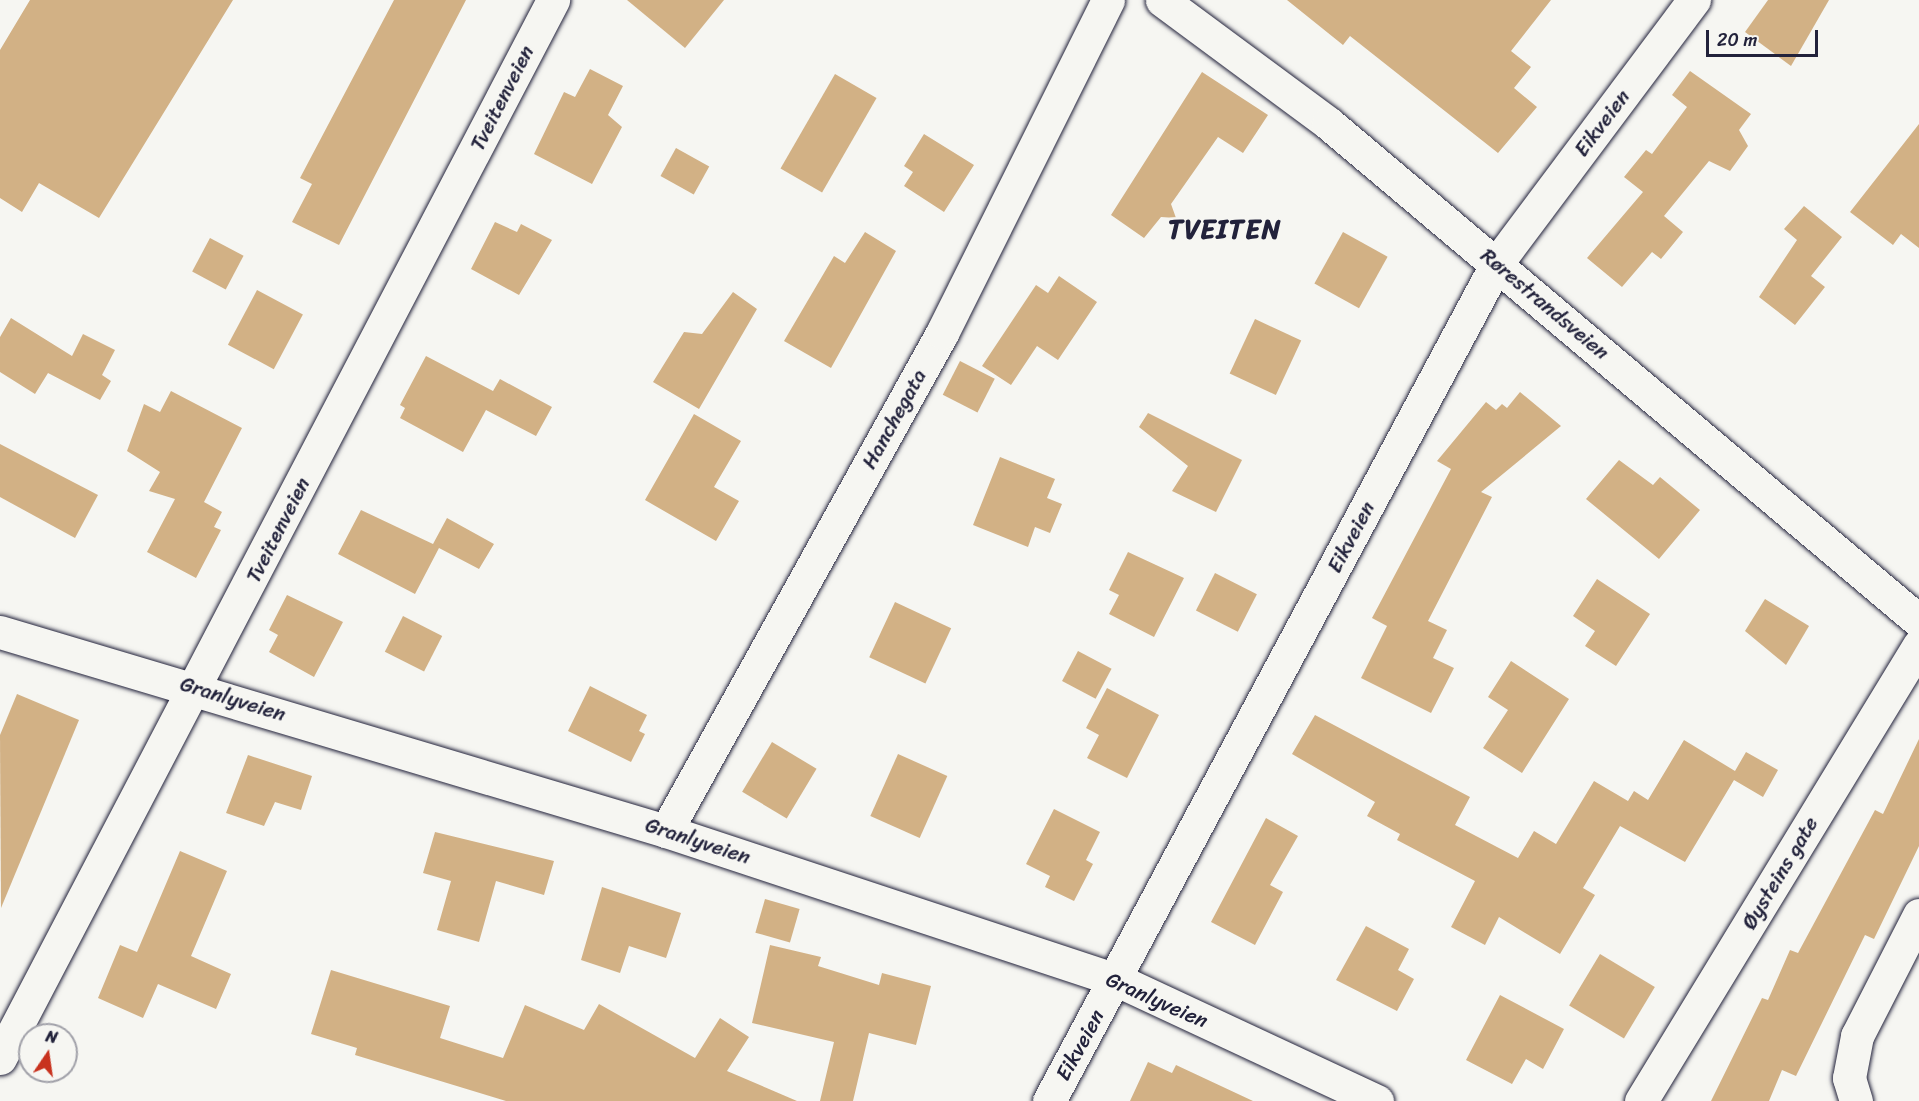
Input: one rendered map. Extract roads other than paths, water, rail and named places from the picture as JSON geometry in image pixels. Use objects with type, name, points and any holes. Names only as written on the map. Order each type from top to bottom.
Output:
[{"type":"street","name":"Tveitenveien","points":[[0,1058],[197,687],[553,0]]},
{"type":"street","name":"Hanchegata","points":[[666,831],[942,333],[1108,0]]},
{"type":"street","name":"Rørestrandsveien","points":[[1162,0],[1328,123],[1497,263],[1919,621]]},
{"type":"street","name":"Eikveien","points":[[1049,1101],[1117,980],[1497,263],[1695,0]]},
{"type":"street","name":"Granlyveien","points":[[0,632],[197,687],[666,831],[1117,980],[1377,1101]]},
{"type":"street","name":"Øysteins gate","points":[[1641,1101],[1919,645]]},
{"type":"street","points":[[1856,1101],[1849,1078],[1857,1036],[1919,915]]},
{"type":"district","name":"TVEITEN","points":[[1225,230]]}]
